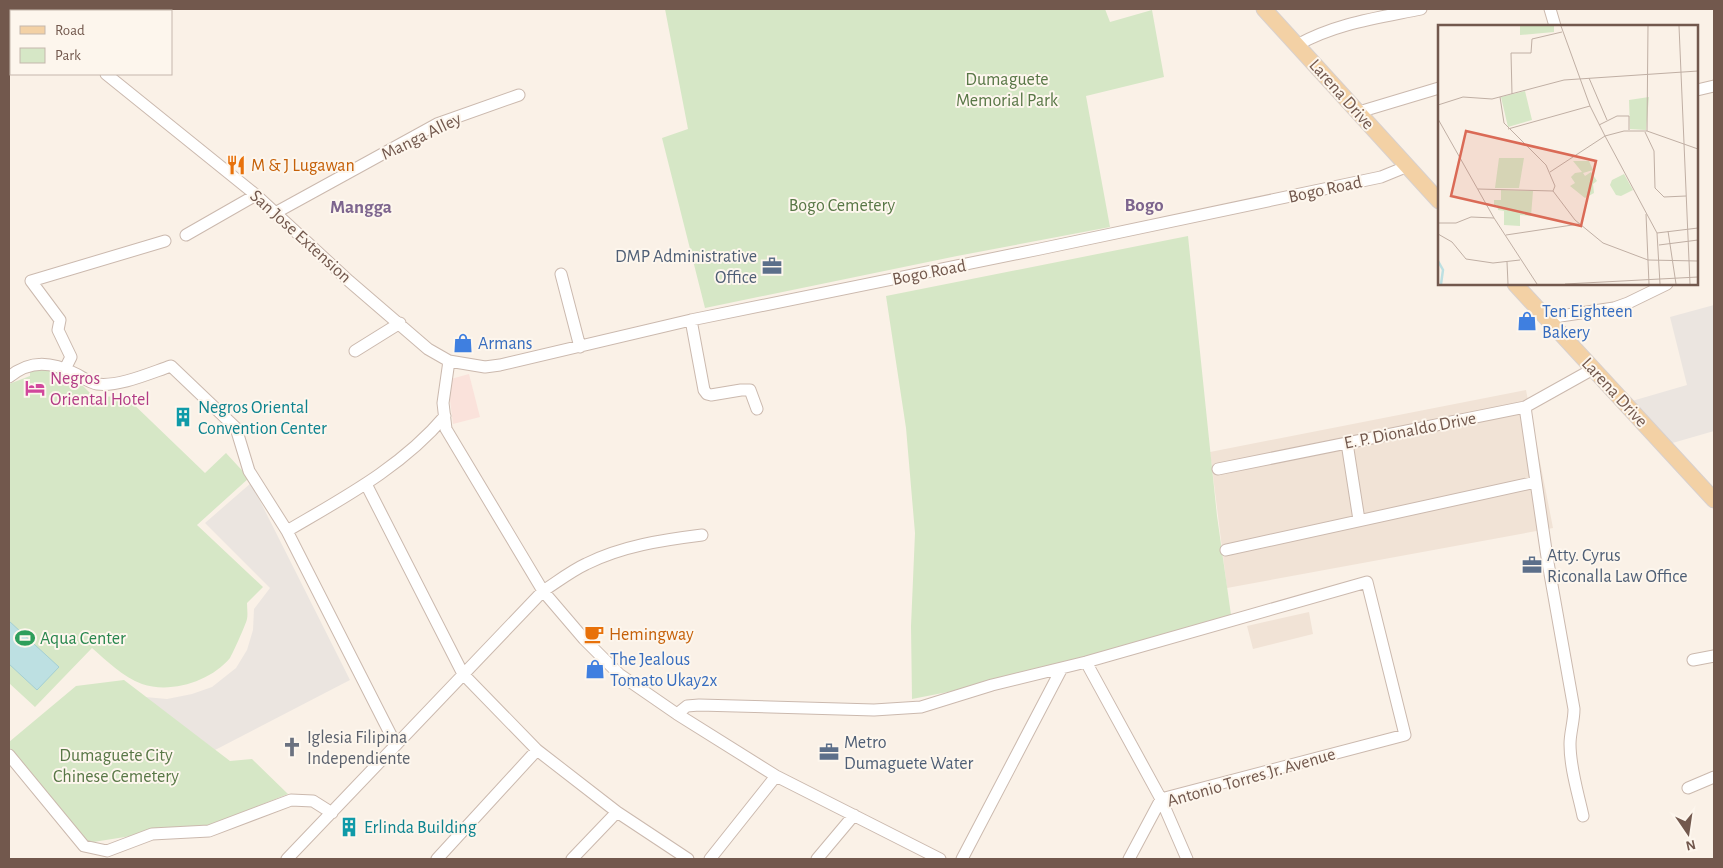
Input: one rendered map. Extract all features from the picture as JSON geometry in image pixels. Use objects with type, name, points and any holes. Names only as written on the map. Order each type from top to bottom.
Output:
[{"type":"main road","name":"Larena Drive","points":[[1264,9],[1438,200]]},
{"type":"main road","name":"Larena Drive","points":[[1516,285],[1714,500]]},
{"type":"street","points":[[1297,45],[1318,34],[1342,26],[1421,9]]},
{"type":"street","points":[[1550,9],[1554,25]]},
{"type":"street","name":"San Jose Extension","points":[[107,75],[256,195],[428,349],[448,361]]},
{"type":"street","points":[[1698,90],[1714,86]]},
{"type":"street","points":[[1359,112],[1438,88]]},
{"type":"street","name":"Manga Alley","points":[[275,213],[438,124],[519,95]]},
{"type":"street","name":"Bogo Road","points":[[448,361],[485,367],[691,320],[1381,177],[1408,166]]},
{"type":"street","points":[[186,235],[256,195]]},
{"type":"street","points":[[65,369],[71,357],[58,330],[60,320],[31,281],[165,241]]},
{"type":"street","points":[[561,274],[580,346]]},
{"type":"street","points":[[1547,318],[1614,308],[1665,285]]},
{"type":"street","points":[[691,320],[704,390],[707,394],[711,395],[750,390],[757,409]]},
{"type":"street","points":[[355,351],[400,323]]},
{"type":"street","points":[[448,361],[444,386],[446,429],[543,591],[584,639],[619,674],[677,714],[776,776],[940,859]]},
{"type":"street","points":[[9,377],[19,368],[41,363],[65,369],[96,384],[118,383],[171,366],[236,428],[249,471],[286,531],[396,744]]},
{"type":"street","name":"E. P. Dionaldo Drive","points":[[1218,469],[1525,407],[1593,369]]},
{"type":"street","points":[[1525,407],[1546,557],[1574,709],[1574,723],[1570,742],[1571,756],[1583,816]]},
{"type":"street","points":[[286,531],[366,484],[428,436],[445,416]]},
{"type":"street","points":[[1346,443],[1359,520]]},
{"type":"street","points":[[1226,550],[1536,482]]},
{"type":"street","points":[[366,484],[463,674],[537,750],[617,812],[688,859]]},
{"type":"street","points":[[287,859],[543,591],[586,564],[609,554],[664,540],[702,535]]},
{"type":"street","name":"Antonio Torres Jr. Avenue","points":[[1086,662],[1367,582],[1405,735],[1161,799],[1129,859]]},
{"type":"street","points":[[1693,660],[1714,656]]},
{"type":"street","points":[[677,714],[687,706],[699,705],[874,710],[921,707],[992,685],[1086,662],[1161,799],[1187,859]]},
{"type":"street","points":[[962,859],[1062,668]]},
{"type":"street","points":[[437,859],[537,750]]},
{"type":"street","points":[[9,755],[84,846],[107,850],[152,834],[209,831],[291,800],[313,801],[332,813]]},
{"type":"street","points":[[710,859],[776,776]]},
{"type":"street","points":[[1688,788],[1714,777]]},
{"type":"street","points":[[572,859],[617,812]]},
{"type":"street","points":[[817,859],[854,815]]},
{"type":"shaded area","points":[[1714,305],[1714,431],[1669,444],[1632,401],[1687,385],[1670,317]]},
{"type":"shaded area","points":[[469,374],[480,417],[453,424],[449,393],[451,379]]},
{"type":"shaded area","points":[[1526,390],[1553,528],[1227,588],[1210,452]]},
{"type":"shaded area","points":[[251,483],[350,680],[215,750],[145,697],[167,699],[192,694],[212,687],[236,668],[247,650],[253,630],[254,609],[270,588],[205,523]]},
{"type":"shaded area","points":[[1309,612],[1313,634],[1253,649],[1247,626]]},
{"type":"green space","name":"Dumaguete Memorial Park","points":[[665,9],[1105,9],[1110,22],[1152,10],[1164,77],[1086,96],[1110,227],[957,256],[705,308],[662,138],[688,129]]},
{"type":"green space","points":[[1188,236],[1217,516],[1231,615],[1034,675],[912,699],[911,626],[915,533],[906,428],[886,296]]},
{"type":"green space","points":[[30,368],[65,369],[66,376],[73,376],[94,397],[125,396],[205,473],[226,453],[249,478],[197,525],[263,587],[247,603],[246,622],[230,658],[212,673],[201,679],[178,686],[153,687],[128,677],[92,648],[35,707],[9,683],[9,384],[30,376]]},
{"type":"green space","name":"Dumaguete City Chinese Cemetery","points":[[124,680],[230,761],[252,759],[288,794],[202,828],[169,830],[87,843],[9,747],[9,742],[76,686]]},
{"type":"water","points":[[9,621],[59,667],[37,690],[9,664]]},
{"type":"place","name":"M & J Lugawan","points":[[236,165]]},
{"type":"place","name":"DMP Administrative Office","points":[[772,266]]},
{"type":"place","name":"Ten Eighteen Bakery","points":[[1527,321]]},
{"type":"place","name":"Armans","points":[[463,343]]},
{"type":"place","name":"Negros Oriental Hotel","points":[[35,388]]},
{"type":"place","name":"Negros Oriental Convention Center","points":[[183,417]]},
{"type":"place","name":"Atty. Cyrus Riconalla Law Office","points":[[1532,565]]},
{"type":"place","name":"Hemingway","points":[[594,634]]},
{"type":"place","name":"Aqua Center","points":[[25,638]]},
{"type":"place","name":"The Jealous Tomato Ukay2x","points":[[595,669]]},
{"type":"place","name":"Iglesia Filipina Independiente","points":[[292,747]]},
{"type":"place","name":"Metro Dumaguete Water","points":[[829,752]]},
{"type":"place","name":"Erlinda Building","points":[[349,827]]},
{"type":"district","name":"Bogo","points":[[1144,204]]},
{"type":"district","name":"Mangga","points":[[361,206]]},
{"type":"park label","name":"Bogo Cemetery","points":[[842,205]]}]
